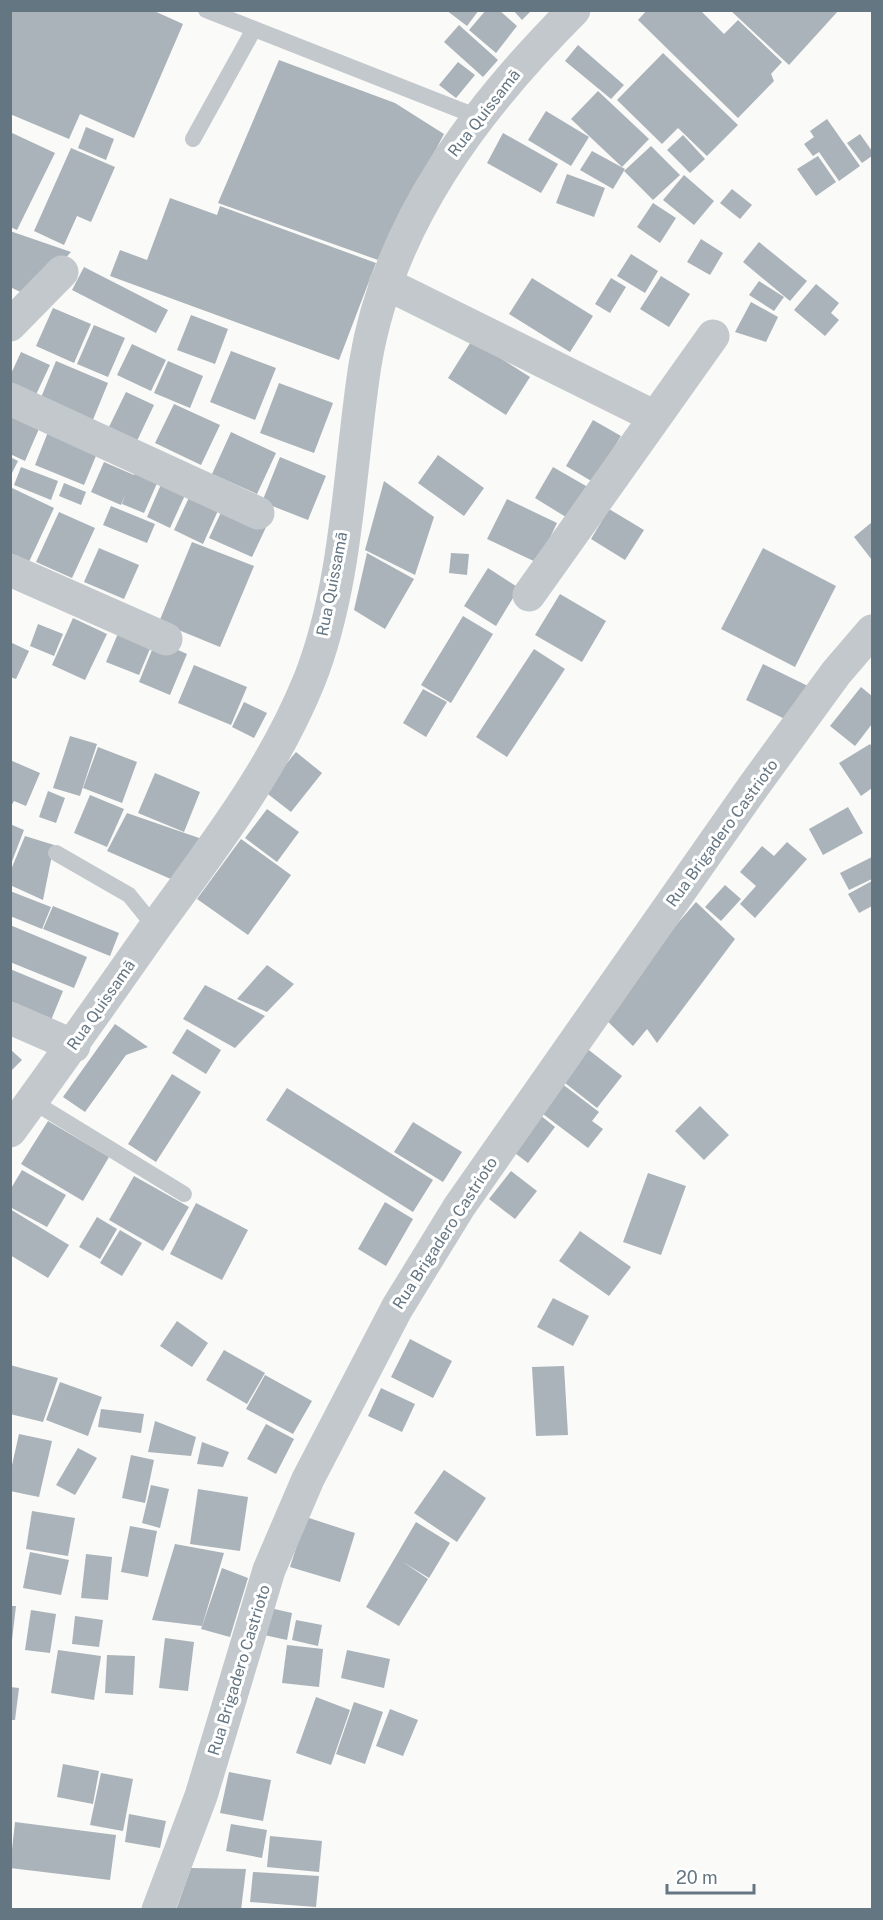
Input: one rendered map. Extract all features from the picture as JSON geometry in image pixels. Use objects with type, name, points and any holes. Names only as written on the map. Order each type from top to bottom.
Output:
[{"type":"street","name":"Rua Quissamã","points":[[10,1131],[74,1046],[265,770],[310,678],[333,596],[365,365],[372,327],[385,283],[425,196],[478,117],[574,10]]},
{"type":"street","points":[[10,325],[62,272]]},
{"type":"street","points":[[385,283],[655,417]]},
{"type":"street","points":[[529,594],[713,336]]},
{"type":"street","points":[[10,399],[258,513]]},
{"type":"street","points":[[10,570],[166,639]]},
{"type":"street","name":"Rua Brigadero Castrioto","points":[[158,1910],[201,1796],[269,1570],[308,1479],[397,1308],[459,1207],[747,796],[836,673],[873,631]]},
{"type":"street","points":[[10,1018],[74,1046]]},
{"type":"lane","points":[[206,10],[478,117]]},
{"type":"lane","points":[[193,139],[254,29]]},
{"type":"lane","points":[[56,853],[129,895],[155,927]]},
{"type":"lane","points":[[32,1101],[184,1194]]},
{"type":"building","points":[[10,10],[152,10],[183,24],[134,138],[80,114],[69,139],[10,114]]},
{"type":"building","points":[[446,10],[479,10],[467,26]]},
{"type":"building","points":[[486,10],[499,10],[517,26],[496,53],[469,30]]},
{"type":"building","points":[[513,10],[532,10],[522,20]]},
{"type":"building","points":[[647,10],[700,10],[724,34],[738,20],[782,62],[771,74],[774,81],[738,118],[638,20]]},
{"type":"building","points":[[730,10],[839,10],[789,65]]},
{"type":"building","points":[[459,25],[498,60],[483,77],[444,42]]},
{"type":"building","points":[[578,45],[624,85],[611,99],[565,61]]},
{"type":"building","points":[[663,53],[738,125],[707,156],[678,128],[662,144],[617,100]]},
{"type":"building","points":[[279,60],[395,103],[444,134],[378,260],[218,203]]},
{"type":"building","points":[[458,62],[475,75],[456,98],[439,85]]},
{"type":"building","points":[[598,91],[649,139],[622,167],[571,119]]},
{"type":"building","points":[[546,111],[589,137],[571,166],[528,140]]},
{"type":"building","points":[[827,119],[860,166],[839,181],[819,152],[813,156],[804,144],[814,137],[810,131]]},
{"type":"building","points":[[86,127],[114,139],[106,160],[78,148]]},
{"type":"building","points":[[10,132],[55,153],[17,230],[10,227]]},
{"type":"building","points":[[503,133],[558,164],[541,193],[487,163]]},
{"type":"building","points":[[860,134],[872,151],[872,156],[862,163],[847,143]]},
{"type":"building","points":[[683,135],[705,159],[690,173],[667,150]]},
{"type":"building","points":[[651,146],[680,175],[653,200],[624,171]]},
{"type":"building","points":[[71,148],[115,167],[91,222],[77,216],[64,245],[34,231]]},
{"type":"building","points":[[592,151],[625,169],[613,189],[580,170]]},
{"type":"building","points":[[818,156],[836,182],[816,196],[797,169]]},
{"type":"building","points":[[567,174],[605,188],[594,217],[556,203]]},
{"type":"building","points":[[684,175],[714,201],[694,225],[663,200]]},
{"type":"building","points":[[732,189],[752,205],[740,219],[720,203]]},
{"type":"building","points":[[170,198],[217,215],[220,206],[376,263],[339,360],[110,276],[120,250],[147,260]]},
{"type":"building","points":[[653,203],[676,218],[660,243],[637,227]]},
{"type":"building","points":[[10,231],[71,252],[31,297],[10,287]]},
{"type":"building","points":[[701,239],[723,253],[710,275],[687,262]]},
{"type":"building","points":[[759,242],[807,281],[790,301],[743,262]]},
{"type":"building","points":[[631,254],[658,271],[645,293],[617,276]]},
{"type":"building","points":[[84,267],[168,310],[156,333],[72,290]]},
{"type":"building","points":[[661,276],[690,294],[669,327],[640,309]]},
{"type":"building","points":[[532,278],[593,316],[570,352],[509,314]]},
{"type":"building","points":[[611,278],[626,287],[610,313],[595,304]]},
{"type":"building","points":[[759,281],[784,297],[774,311],[749,295]]},
{"type":"building","points":[[816,284],[839,303],[831,313],[839,320],[825,336],[794,310]]},
{"type":"building","points":[[751,302],[778,317],[766,342],[735,332]]},
{"type":"building","points":[[53,308],[91,324],[74,363],[36,346]]},
{"type":"building","points":[[191,315],[228,329],[215,364],[177,350]]},
{"type":"building","points":[[94,325],[125,338],[108,377],[77,364]]},
{"type":"building","points":[[472,340],[530,377],[506,415],[448,378]]},
{"type":"building","points":[[132,344],[166,360],[151,391],[117,375]]},
{"type":"building","points":[[231,351],[276,368],[255,420],[210,402]]},
{"type":"building","points":[[21,352],[50,365],[33,401],[10,391],[10,376]]},
{"type":"building","points":[[56,361],[108,383],[92,422],[40,400]]},
{"type":"building","points":[[168,361],[203,376],[190,408],[154,393]]},
{"type":"building","points":[[279,383],[333,403],[314,453],[260,433]]},
{"type":"building","points":[[126,392],[154,405],[136,443],[108,429]]},
{"type":"building","points":[[174,404],[220,425],[201,465],[155,443]]},
{"type":"building","points":[[10,410],[41,424],[25,461],[10,454]]},
{"type":"building","points":[[593,420],[621,436],[593,482],[566,466]]},
{"type":"building","points":[[48,432],[98,451],[84,485],[35,465]]},
{"type":"building","points":[[231,432],[276,453],[257,494],[212,474]]},
{"type":"building","points":[[438,455],[484,488],[464,516],[418,483]]},
{"type":"building","points":[[10,457],[18,461],[10,477]]},
{"type":"building","points":[[280,457],[326,476],[308,520],[262,502]]},
{"type":"building","points":[[104,462],[134,475],[139,462],[162,472],[144,513],[122,504],[125,495],[121,505],[91,492]]},
{"type":"building","points":[[21,467],[58,481],[51,500],[14,485]]},
{"type":"building","points":[[553,467],[593,490],[574,522],[535,498]]},
{"type":"building","points":[[384,481],[434,517],[415,575],[365,550]]},
{"type":"building","points":[[162,482],[186,493],[170,528],[147,517]]},
{"type":"building","points":[[64,483],[86,492],[81,505],[59,496]]},
{"type":"building","points":[[10,487],[54,508],[28,564],[10,555]]},
{"type":"building","points":[[192,491],[221,504],[203,544],[174,530]]},
{"type":"building","points":[[507,499],[557,523],[538,563],[487,539]]},
{"type":"building","points":[[225,504],[268,523],[252,557],[209,538]]},
{"type":"building","points":[[111,506],[155,524],[147,543],[103,525]]},
{"type":"building","points":[[609,509],[644,530],[625,560],[591,539]]},
{"type":"building","points":[[59,512],[95,528],[72,578],[36,562]]},
{"type":"building","points":[[872,522],[872,560],[854,537]]},
{"type":"building","points":[[192,542],[254,566],[220,647],[159,622]]},
{"type":"building","points":[[99,548],[139,565],[124,599],[84,582]]},
{"type":"building","points":[[763,548],[836,586],[795,667],[721,629]]},
{"type":"building","points":[[367,553],[414,579],[385,629],[354,610]]},
{"type":"building","points":[[451,553],[469,554],[467,575],[449,573]]},
{"type":"building","points":[[488,568],[519,588],[496,626],[464,606]]},
{"type":"building","points":[[560,594],[606,621],[582,662],[535,635]]},
{"type":"building","points":[[463,616],[493,634],[451,703],[421,685]]},
{"type":"building","points":[[73,618],[107,634],[85,680],[52,665]]},
{"type":"building","points":[[38,624],[63,634],[54,656],[30,646]]},
{"type":"building","points":[[122,624],[155,637],[139,675],[106,662]]},
{"type":"building","points":[[156,640],[187,654],[170,695],[139,682]]},
{"type":"building","points":[[10,642],[29,651],[16,679],[10,677]]},
{"type":"building","points":[[534,649],[565,669],[507,757],[476,737]]},
{"type":"building","points":[[763,664],[810,687],[793,723],[746,700]]},
{"type":"building","points":[[194,665],[247,687],[231,725],[178,703]]},
{"type":"building","points":[[861,687],[872,696],[872,724],[855,746],[830,726]]},
{"type":"building","points":[[423,689],[447,702],[426,737],[403,723]]},
{"type":"building","points":[[244,702],[267,713],[254,738],[232,727]]},
{"type":"building","points":[[70,736],[97,744],[80,796],[53,788]]},
{"type":"building","points":[[870,744],[872,747],[872,788],[861,796],[839,763]]},
{"type":"building","points":[[98,747],[137,762],[122,803],[83,788]]},
{"type":"building","points":[[296,752],[322,773],[291,812],[264,791]]},
{"type":"building","points":[[10,760],[40,773],[26,806],[14,801],[10,808]]},
{"type":"building","points":[[155,773],[200,792],[184,832],[138,813]]},
{"type":"building","points":[[48,791],[65,798],[56,823],[39,817]]},
{"type":"building","points":[[90,795],[124,809],[107,847],[74,833]]},
{"type":"building","points":[[848,807],[863,833],[823,855],[809,829]]},
{"type":"building","points":[[267,809],[299,832],[277,862],[245,838]]},
{"type":"building","points":[[127,813],[202,839],[173,880],[107,851]]},
{"type":"building","points":[[10,824],[24,830],[11,864],[10,864]]},
{"type":"building","points":[[25,836],[54,845],[43,900],[10,885],[10,872]]},
{"type":"building","points":[[241,839],[291,875],[248,935],[197,899]]},
{"type":"building","points":[[787,842],[807,859],[755,918],[740,904],[756,886],[740,872],[762,846],[774,856]]},
{"type":"building","points":[[872,857],[872,879],[849,890],[840,873]]},
{"type":"building","points":[[872,881],[872,906],[859,913],[848,894]]},
{"type":"building","points":[[725,885],[741,899],[721,921],[705,907]]},
{"type":"building","points":[[10,891],[51,907],[42,929],[10,916]]},
{"type":"building","points":[[696,902],[735,939],[657,1043],[647,1029],[633,1046],[602,1016],[619,991]]},
{"type":"building","points":[[53,906],[119,933],[110,956],[43,929]]},
{"type":"building","points":[[10,925],[87,957],[74,988],[10,962]]},
{"type":"building","points":[[267,965],[294,984],[267,1012],[237,999]]},
{"type":"building","points":[[10,969],[63,991],[49,1025],[10,1009]]},
{"type":"building","points":[[205,985],[265,1016],[235,1048],[183,1019]]},
{"type":"building","points":[[115,1024],[148,1047],[126,1055],[85,1112],[63,1097]]},
{"type":"building","points":[[187,1029],[221,1050],[206,1074],[172,1053]]},
{"type":"building","points":[[585,1047],[622,1076],[597,1108],[560,1079]]},
{"type":"building","points":[[10,1049],[22,1060],[10,1072]]},
{"type":"building","points":[[172,1074],[201,1092],[156,1162],[128,1144]]},
{"type":"building","points":[[561,1083],[599,1112],[592,1121],[603,1129],[588,1148],[539,1111]]},
{"type":"building","points":[[287,1088],[433,1180],[413,1212],[266,1120]]},
{"type":"building","points":[[700,1106],[729,1135],[704,1160],[675,1131]]},
{"type":"building","points":[[535,1111],[555,1127],[528,1163],[507,1147]]},
{"type":"building","points":[[48,1121],[109,1157],[83,1201],[21,1164]]},
{"type":"building","points":[[413,1122],[462,1152],[443,1182],[394,1152]]},
{"type":"building","points":[[22,1170],[66,1195],[47,1227],[10,1207],[10,1190]]},
{"type":"building","points":[[511,1171],[537,1191],[515,1219],[489,1199]]},
{"type":"building","points":[[648,1173],[686,1186],[661,1255],[623,1242]]},
{"type":"building","points":[[134,1176],[189,1207],[163,1251],[109,1220]]},
{"type":"building","points":[[385,1202],[413,1219],[386,1266],[358,1249]]},
{"type":"building","points":[[196,1203],[248,1230],[222,1280],[170,1254]]},
{"type":"building","points":[[10,1209],[69,1245],[48,1278],[10,1255]]},
{"type":"building","points":[[97,1217],[117,1229],[100,1259],[79,1247]]},
{"type":"building","points":[[120,1230],[142,1243],[122,1276],[100,1263]]},
{"type":"building","points":[[580,1231],[631,1267],[609,1296],[559,1261]]},
{"type":"building","points":[[553,1298],[589,1316],[573,1346],[537,1327]]},
{"type":"building","points":[[177,1321],[208,1343],[192,1367],[160,1346]]},
{"type":"building","points":[[410,1339],[452,1361],[433,1398],[391,1377]]},
{"type":"building","points":[[224,1350],[265,1373],[247,1404],[206,1380]]},
{"type":"building","points":[[10,1365],[58,1378],[43,1422],[10,1414]]},
{"type":"building","points":[[564,1366],[568,1435],[536,1436],[532,1367]]},
{"type":"building","points":[[265,1375],[312,1401],[293,1434],[246,1409]]},
{"type":"building","points":[[60,1382],[102,1397],[88,1436],[46,1420]]},
{"type":"building","points":[[381,1388],[415,1404],[402,1432],[368,1416]]},
{"type":"building","points":[[101,1409],[144,1414],[141,1433],[98,1427]]},
{"type":"building","points":[[155,1421],[196,1437],[191,1456],[148,1452]]},
{"type":"building","points":[[266,1424],[294,1439],[276,1474],[247,1459]]},
{"type":"building","points":[[19,1434],[52,1441],[39,1497],[10,1491],[10,1474]]},
{"type":"building","points":[[202,1442],[229,1452],[223,1467],[197,1464]]},
{"type":"building","points":[[78,1448],[97,1458],[75,1495],[56,1485]]},
{"type":"building","points":[[131,1455],[154,1460],[145,1503],[122,1498]]},
{"type":"building","points":[[444,1470],[486,1498],[457,1542],[414,1513]]},
{"type":"building","points":[[151,1485],[169,1489],[160,1528],[142,1523]]},
{"type":"building","points":[[198,1489],[248,1497],[240,1551],[190,1544]]},
{"type":"building","points":[[32,1511],[75,1518],[68,1556],[26,1549]]},
{"type":"building","points":[[306,1517],[355,1533],[340,1582],[290,1567]]},
{"type":"building","points":[[416,1522],[450,1543],[429,1578],[403,1562],[428,1579],[399,1626],[366,1607]]},
{"type":"building","points":[[130,1526],[157,1531],[148,1577],[121,1572]]},
{"type":"building","points":[[175,1544],[224,1553],[202,1626],[152,1620]]},
{"type":"building","points":[[30,1552],[69,1560],[61,1595],[23,1588]]},
{"type":"building","points":[[86,1554],[112,1557],[108,1600],[81,1598]]},
{"type":"building","points":[[222,1568],[248,1578],[230,1637],[201,1629]]},
{"type":"building","points":[[10,1606],[16,1606],[12,1640],[10,1640]]},
{"type":"building","points":[[270,1608],[292,1613],[287,1640],[264,1635]]},
{"type":"building","points":[[31,1610],[56,1614],[50,1653],[25,1650]]},
{"type":"building","points":[[75,1616],[103,1620],[99,1647],[72,1644]]},
{"type":"building","points":[[296,1620],[322,1625],[318,1646],[292,1640]]},
{"type":"building","points":[[165,1638],[194,1642],[188,1691],[159,1688]]},
{"type":"building","points":[[287,1645],[323,1649],[319,1687],[282,1683]]},
{"type":"building","points":[[58,1650],[101,1656],[94,1700],[51,1693]]},
{"type":"building","points":[[347,1650],[390,1659],[384,1688],[341,1678]]},
{"type":"building","points":[[107,1655],[135,1656],[133,1695],[105,1693]]},
{"type":"building","points":[[10,1687],[19,1688],[15,1720],[10,1720]]},
{"type":"building","points":[[316,1697],[350,1710],[331,1765],[296,1753]]},
{"type":"building","points":[[354,1702],[383,1712],[365,1764],[336,1754]]},
{"type":"building","points":[[390,1709],[418,1720],[403,1756],[376,1746]]},
{"type":"building","points":[[63,1764],[99,1771],[93,1804],[57,1797]]},
{"type":"building","points":[[229,1772],[271,1780],[263,1821],[220,1813]]},
{"type":"building","points":[[101,1773],[133,1779],[123,1831],[90,1825]]},
{"type":"building","points":[[129,1814],[166,1821],[160,1848],[125,1842]]},
{"type":"building","points":[[15,1822],[116,1835],[110,1880],[10,1868]]},
{"type":"building","points":[[231,1824],[267,1830],[262,1858],[226,1851]]},
{"type":"building","points":[[270,1836],[322,1841],[319,1872],[267,1867]]},
{"type":"building","points":[[191,1868],[246,1869],[241,1910],[176,1910]]},
{"type":"building","points":[[253,1872],[319,1876],[316,1907],[250,1902]]}]
